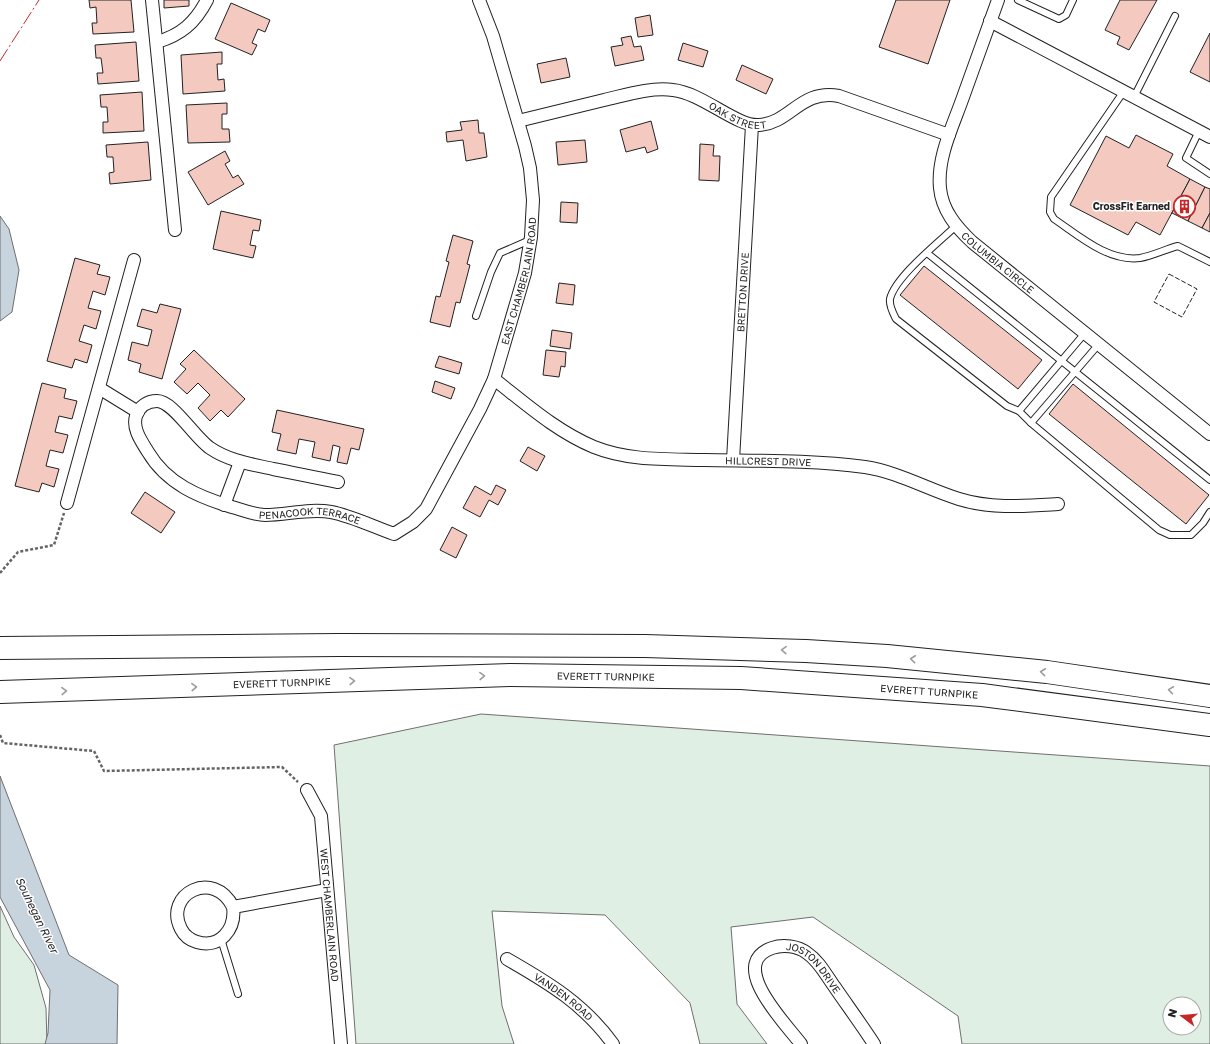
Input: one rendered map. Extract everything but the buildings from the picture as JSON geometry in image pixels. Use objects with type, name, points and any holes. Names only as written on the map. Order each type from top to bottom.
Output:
[{"type":"highway","points":[[10,648],[339,645],[637,646],[806,651],[887,656],[1047,672],[1210,696]]},
{"type":"highway","name":"EVERETT TURNPIKE","points":[[0,692],[511,675],[741,678],[982,695],[1210,725]]},
{"type":"street","points":[[152,0],[175,230]]},
{"type":"street","points":[[157,42],[178,34],[190,25],[200,13],[207,0]]},
{"type":"street","name":"EAST CHAMBERLAIN ROAD","points":[[394,534],[413,522],[431,501],[480,409],[494,379],[525,273],[530,240],[533,200],[530,168],[518,120],[493,36],[480,0]]},
{"type":"street","name":"COLUMBIA CIRCLE","points":[[998,0],[942,159],[940,189],[943,203],[956,226],[972,242],[1210,434]]},
{"type":"street","points":[[990,21],[1210,137]]},
{"type":"street","name":"OAK STREET","points":[[518,120],[624,96],[659,90],[686,93],[700,98],[752,125],[765,124],[776,120],[807,100],[822,94],[830,94],[950,135]]},
{"type":"street","name":"BRETTON DRIVE","points":[[733,460],[752,125]]},
{"type":"street","points":[[67,503],[134,260]]},
{"type":"street","name":"HILLCREST DRIVE","points":[[494,379],[566,433],[610,452],[641,458],[792,461],[866,467],[900,475],[959,499],[978,503],[1013,507],[1058,504]]},
{"type":"street","points":[[99,388],[138,412],[146,404],[152,402],[166,403],[203,443],[224,456],[240,462],[338,482]]},
{"type":"street","name":"PENACOOK TERRACE","points":[[138,412],[135,422],[137,432],[149,455],[164,473],[184,488],[224,505],[263,515],[312,511],[333,512],[394,534]]},
{"type":"street","points":[[224,505],[240,462]]},
{"type":"street","name":"WEST CHAMBERLAIN ROAD","points":[[307,790],[321,816],[341,1044]]},
{"type":"street","points":[[202,887],[212,888],[222,892],[229,898],[233,907],[234,916],[232,925],[221,939],[213,943],[204,944],[188,938],[178,923],[177,913],[180,904],[189,892],[202,887]]},
{"type":"street","points":[[233,907],[328,890]]},
{"type":"street","name":"JOSTON DRIVE","points":[[801,1044],[762,993],[755,976],[754,968],[760,955],[771,948],[778,946],[798,948],[815,960],[874,1044]]},
{"type":"street","name":"VANDEN ROAD","points":[[507,959],[562,991],[578,1004],[613,1044]]},
{"type":"lane","points":[[1018,0],[1031,3],[1059,19],[1066,15],[1073,0]]},
{"type":"lane","points":[[1175,16],[1129,94],[1051,197],[1050,212],[1054,219],[1102,251],[1120,256],[1139,258],[1178,246],[1210,262]]},
{"type":"lane","points":[[1199,131],[1186,158],[1210,174]]},
{"type":"lane","points":[[956,226],[903,277],[893,291],[890,300],[896,319],[1007,406],[1019,411],[1031,423],[1159,530],[1170,534],[1191,535],[1203,523],[1210,512]]},
{"type":"lane","points":[[476,316],[491,272],[500,253],[530,240]]},
{"type":"lane","points":[[927,253],[1210,480]]},
{"type":"lane","points":[[1019,411],[1085,333]]},
{"type":"lane","points":[[1031,423],[1099,344]]},
{"type":"lane","points":[[221,939],[238,994]]},
{"type":"path","points":[[0,572],[18,552],[54,545],[67,503]]},
{"type":"path","points":[[0,734],[3,743],[94,750],[104,772],[282,767],[307,790]]},
{"type":"green space","points":[[481,714],[1210,766],[1210,1044],[962,1044],[958,1016],[813,917],[731,927],[737,1004],[767,1044],[700,1044],[690,1003],[605,915],[492,911],[502,1006],[514,1044],[356,1044],[334,745]]},
{"type":"green space","points":[[0,906],[14,937],[34,965],[46,1008],[47,1044],[0,1044]]},
{"type":"water","points":[[0,216],[9,229],[19,270],[12,312],[0,321]]},
{"type":"water","name":"Souhegan River","points":[[0,776],[69,955],[118,985],[117,1044],[45,1044],[48,1033],[50,990],[0,897]]},
{"type":"fence","points":[[1169,274],[1197,289],[1182,317],[1154,302],[1169,274]]},
{"type":"power","points":[[0,61],[39,0]]},
{"type":"place","name":"CrossFit Earned","points":[[1185,206]]}]
